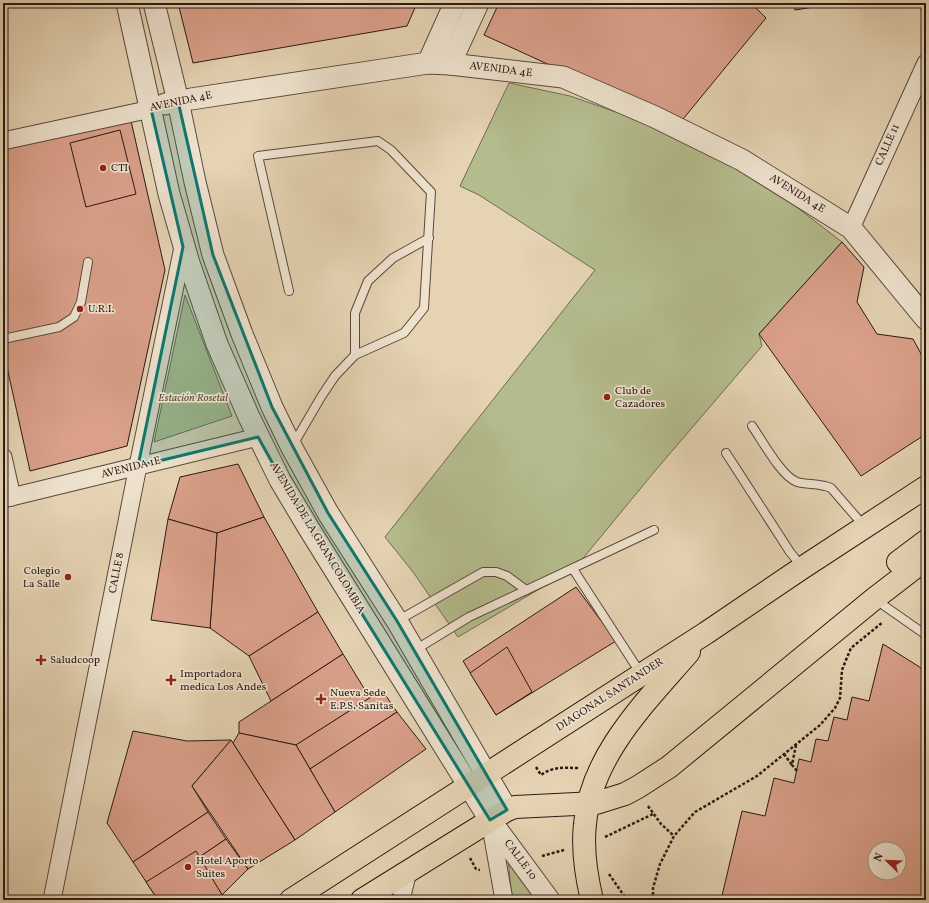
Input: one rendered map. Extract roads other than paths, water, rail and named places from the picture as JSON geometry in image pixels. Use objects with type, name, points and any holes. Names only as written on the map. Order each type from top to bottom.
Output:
[{"type":"main road","name":"DIAGONAL SANTANDER","points":[[291,900],[706,633],[865,526],[926,487]]},
{"type":"main road","points":[[842,626],[877,582],[894,566],[926,541]]},
{"type":"main road","points":[[362,900],[499,815],[516,808],[588,805],[625,794],[654,777],[669,767],[874,599],[926,559]]},
{"type":"main road","points":[[592,900],[586,872],[584,850],[585,824],[588,805],[596,780],[607,757],[629,723],[706,633]]},
{"type":"street","name":"AVENIDA DE LA GRAN COLOMBIA","points":[[127,3],[169,194],[183,247],[218,344],[258,437],[280,480],[308,527],[478,780],[499,815]]},
{"type":"street","name":"AVENIDA DE LA GRAN COLOMBIA","points":[[154,3],[213,255],[242,334],[272,407],[292,448],[328,513],[414,650],[478,780]]},
{"type":"street","points":[[428,63],[455,3]]},
{"type":"street","points":[[450,64],[478,3]]},
{"type":"street","name":"AVENIDA 4E","points":[[3,141],[151,109],[178,101],[428,63],[450,64],[563,77],[655,117],[742,160],[851,228],[926,319]]},
{"type":"street","name":"CALLE 11","points":[[851,228],[926,63]]},
{"type":"street","name":"CALLE 8","points":[[52,900],[183,247]]},
{"type":"street","name":"AVENIDA 1E","points":[[8,498],[258,437]]},
{"type":"street","points":[[3,457],[8,498]]},
{"type":"street","points":[[499,815],[504,900]]},
{"type":"street","name":"CALLE 10","points":[[499,815],[549,900]]},
{"type":"street","points":[[401,900],[408,871]]},
{"type":"lane","points":[[289,291],[258,156],[378,141],[391,150],[431,192],[424,308],[404,333],[355,355],[335,376],[321,397],[292,448]]},
{"type":"lane","points":[[355,355],[355,313],[368,281],[393,258],[428,238]]},
{"type":"lane","points":[[3,339],[59,328],[74,317],[81,302],[88,262]]},
{"type":"lane","points":[[752,426],[783,472],[797,481],[824,485],[831,488],[865,526]]},
{"type":"lane","points":[[726,453],[802,568]]},
{"type":"lane","points":[[414,650],[469,618],[654,530]]},
{"type":"lane","points":[[572,568],[641,675]]},
{"type":"lane","points":[[397,621],[483,572],[496,572],[507,576],[526,590]]},
{"type":"lane","points":[[874,599],[926,635]]},
{"type":"place","name":"CTI","points":[[103,168]]},
{"type":"place","name":"U.R.I.","points":[[80,309]]},
{"type":"place","name":"Club de Cazadores","points":[[607,397]]},
{"type":"place","name":"Colegio La Salle","points":[[68,577]]},
{"type":"place","name":"Saludcoop","points":[[41,660]]},
{"type":"place","name":"Importadora medica Los Andes","points":[[171,680]]},
{"type":"place","name":"Nueva Sede E.P.S. Sanitas","points":[[321,699]]},
{"type":"place","name":"Hotel Aporto Suites","points":[[188,867]]},
{"type":"park label","name":"Estación Rosetal","points":[[193,398]]}]
